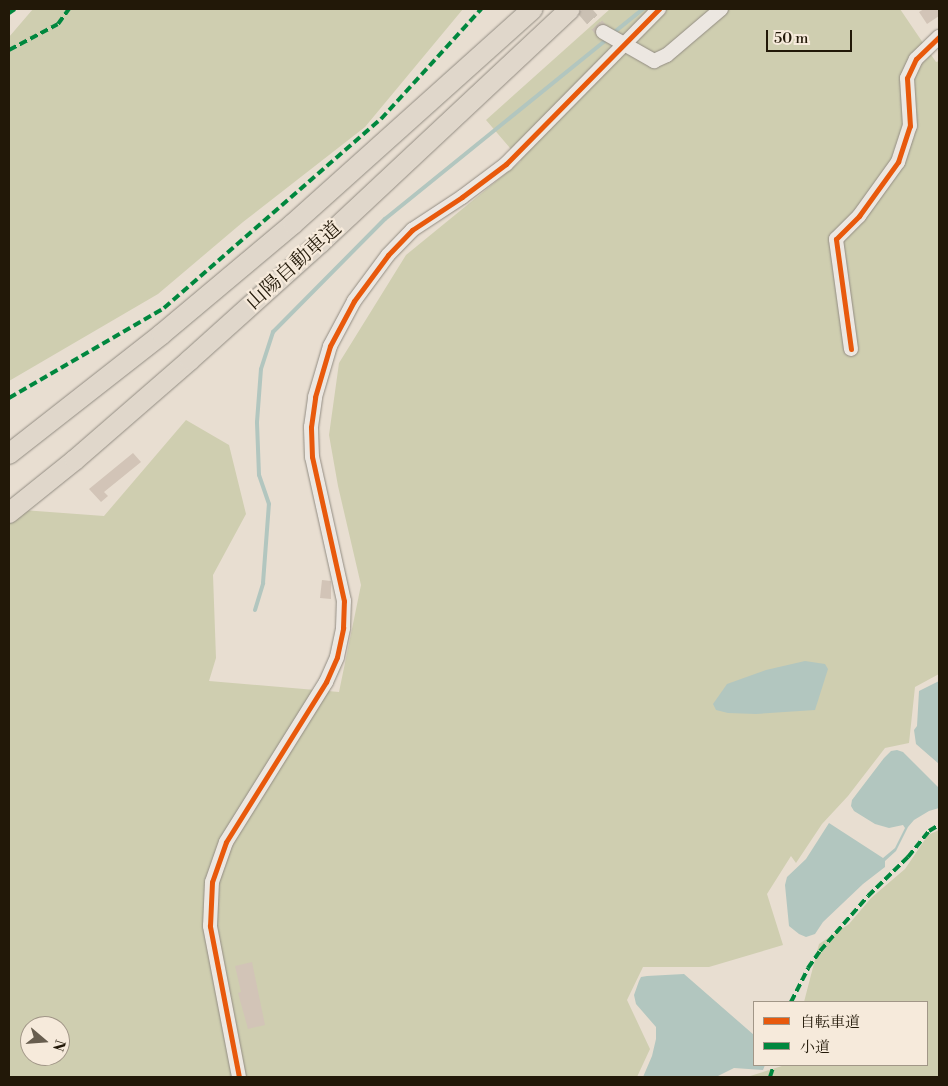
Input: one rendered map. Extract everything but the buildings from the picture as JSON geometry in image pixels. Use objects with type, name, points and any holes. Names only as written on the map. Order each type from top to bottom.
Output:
[{"type":"highway","name":"山陽自動車道","points":[[9,454],[162,334],[293,224],[533,9]]},
{"type":"highway","name":"山陽自動車道","points":[[9,513],[75,460],[320,243],[570,9]]},
{"type":"street","points":[[239,1077],[210,926],[212,882],[217,861],[234,828],[326,682],[336,657],[343,628],[344,600],[312,457],[311,427],[315,397],[330,346],[354,301],[388,255],[412,230],[462,197],[506,164],[659,9]]},
{"type":"street","points":[[603,32],[654,61],[667,54],[721,9]]},
{"type":"street","points":[[851,349],[836,239],[859,216],[898,162],[910,126],[907,78],[916,59],[939,37]]},
{"type":"green space","points":[[33,9],[463,9],[365,127],[243,222],[158,294],[9,381],[9,37]]},
{"type":"green space","points":[[610,9],[900,9],[936,62],[939,61],[939,674],[915,687],[909,743],[885,748],[848,796],[822,824],[796,863],[791,856],[767,894],[783,945],[709,967],[643,967],[627,1000],[650,1049],[637,1077],[9,1077],[9,509],[104,516],[186,420],[229,445],[246,514],[213,575],[216,658],[209,681],[339,692],[361,585],[338,486],[329,435],[339,363],[406,255],[521,161],[486,120]]},
{"type":"green space","points":[[939,830],[939,1077],[747,1077],[782,1066],[928,1066],[928,1001],[804,1001],[819,944],[849,924],[871,898],[905,869],[928,835]]},
{"type":"water","points":[[805,661],[825,664],[828,669],[815,710],[756,714],[728,713],[716,710],[713,704],[727,684],[766,670]]},
{"type":"water","points":[[939,681],[939,764],[916,744],[914,730],[917,726],[919,691]]},
{"type":"water","points":[[891,751],[903,752],[939,788],[939,808],[929,811],[914,820],[908,827],[896,851],[885,861],[885,867],[863,884],[823,922],[815,934],[806,937],[799,934],[789,926],[785,885],[787,877],[806,859],[829,823],[883,858],[895,848],[905,828],[903,825],[889,828],[875,824],[854,811],[851,806],[852,800],[884,758]]},
{"type":"water","points":[[684,974],[753,1034],[753,1066],[765,1066],[763,1070],[734,1068],[716,1077],[643,1077],[652,1056],[656,1039],[656,1027],[636,1004],[634,995],[641,977]]},
{"type":"waterway","points":[[612,34],[643,9]]},
{"type":"waterway","points":[[255,610],[263,583],[269,504],[259,475],[257,422],[261,369],[273,332],[385,219],[607,39]]},
{"type":"tunnel","points":[[583,9],[603,32]]},
{"type":"marked path","points":[[9,13],[15,9]]},
{"type":"marked path","points":[[9,50],[58,24],[69,9]]},
{"type":"marked path","points":[[9,398],[164,308],[381,119],[481,9]]},
{"type":"marked path","points":[[792,1001],[808,968],[820,951],[868,896],[908,857],[929,831],[939,825]]},
{"type":"marked path","points":[[770,1077],[774,1066]]},
{"type":"cycle path","points":[[239,1077],[210,926],[212,882],[226,842],[326,682],[337,657],[343,628],[344,601],[312,457],[311,427],[315,397],[330,346],[354,301],[388,255],[412,230],[462,197],[506,164],[659,9]]},
{"type":"cycle path","points":[[851,349],[836,239],[859,216],[898,162],[910,126],[907,78],[916,59],[939,37]]}]
